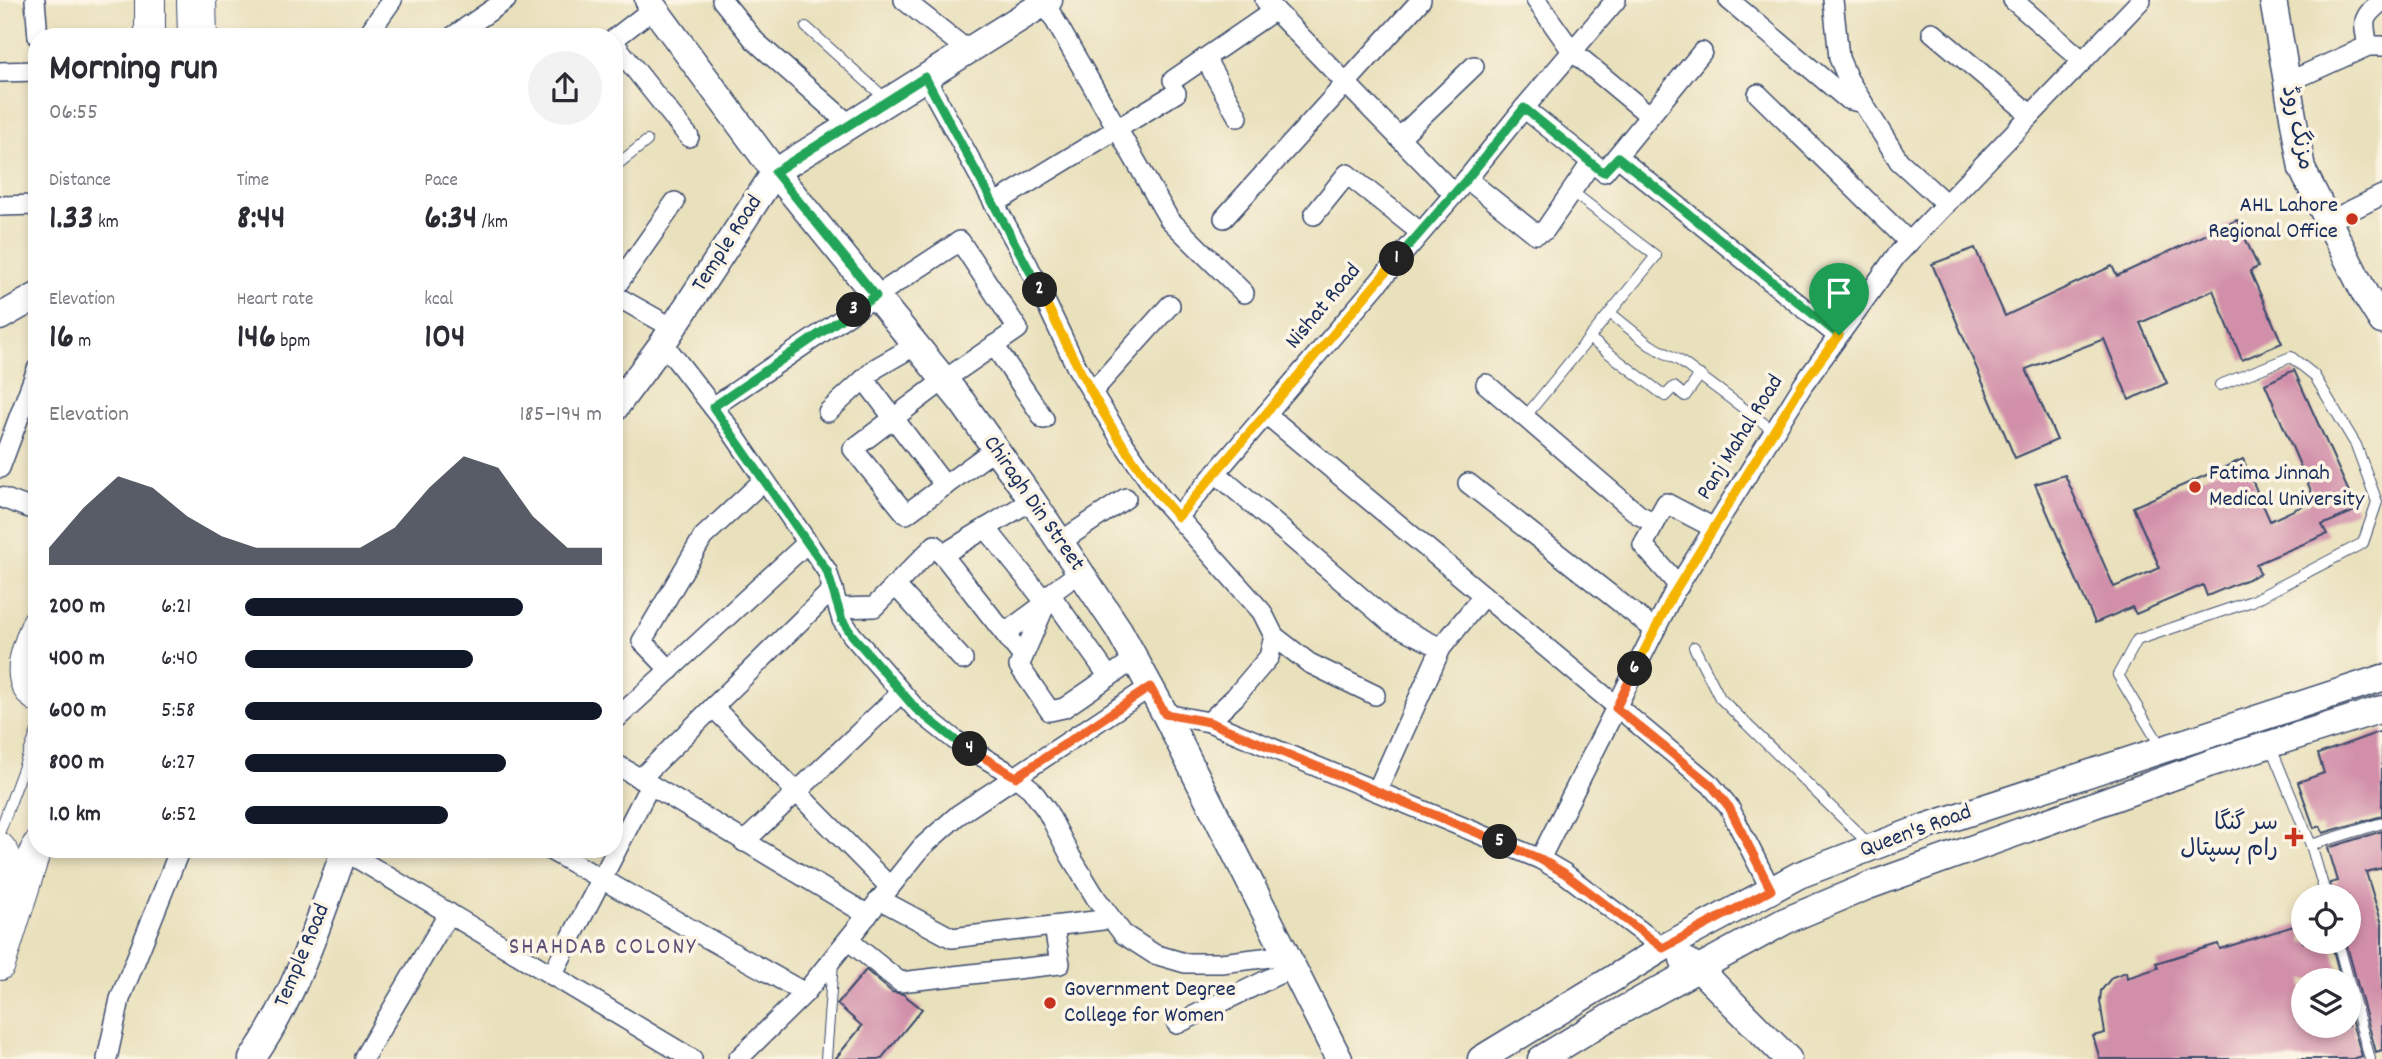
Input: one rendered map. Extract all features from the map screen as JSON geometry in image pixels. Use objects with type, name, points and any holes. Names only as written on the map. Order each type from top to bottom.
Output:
[{"type":"main road","points":[[150,0],[150,28]]},
{"type":"main road","points":[[201,0],[202,28]]},
{"type":"main road","points":[[0,672],[28,618]]},
{"type":"main road","points":[[28,652],[22,672],[28,689]]},
{"type":"main road","points":[[0,848],[10,868],[3,903],[4,953]]},
{"type":"main road","points":[[4,953],[33,858]]},
{"type":"street","points":[[35,0],[37,28]]},
{"type":"street","points":[[372,28],[392,0]]},
{"type":"street","points":[[465,28],[506,0]]},
{"type":"street","points":[[722,0],[755,41],[850,124]]},
{"type":"street","points":[[904,0],[967,50]]},
{"type":"street","points":[[1224,218],[1421,0]]},
{"type":"street","points":[[1536,0],[1572,51],[1649,115]]},
{"type":"street","name":"Nishat Road","points":[[1178,517],[1616,0]]},
{"type":"street","points":[[1729,0],[1847,99],[1863,103]]},
{"type":"street","points":[[1833,0],[1839,58],[1848,79],[1899,161],[1946,204]]},
{"type":"street","points":[[2013,0],[2083,61]]},
{"type":"street","name":"مزنگ روڈ","points":[[2273,0],[2302,169],[2365,294],[2382,321]]},
{"type":"street","points":[[1047,1],[1169,219],[1244,293]]},
{"type":"street","name":"Temple Road","points":[[623,397],[668,335],[775,172],[1047,1]]},
{"type":"street","points":[[2286,83],[2375,46],[2363,20],[2382,1]]},
{"type":"street","name":"Panj Mahal Road","points":[[1540,859],[1679,586],[1802,385],[1896,256],[2083,61],[2130,3]]},
{"type":"street","points":[[623,32],[651,4]]},
{"type":"street","name":"Chiragh Din Street","points":[[651,4],[775,172],[944,380],[1032,500],[1119,630],[1165,714],[1339,1059]]},
{"type":"street","points":[[994,204],[1117,129],[1174,86],[1270,5],[1399,138],[1460,186],[1536,234],[1545,230],[1591,163]]},
{"type":"street","points":[[1932,32],[2031,115]]},
{"type":"street","points":[[1524,108],[1604,172],[1702,52]]},
{"type":"street","points":[[623,53],[689,137]]},
{"type":"street","points":[[1205,58],[1238,117]]},
{"type":"street","points":[[1399,138],[1474,66]]},
{"type":"street","points":[[0,72],[28,71]]},
{"type":"street","points":[[925,77],[1028,265],[1076,366],[1153,487],[1262,612],[1274,636],[1309,663],[1375,695]]},
{"type":"street","points":[[1758,94],[1909,242]]},
{"type":"street","points":[[1618,157],[1839,335]]},
{"type":"street","points":[[1314,215],[1347,174],[1420,232]]},
{"type":"street","points":[[2328,222],[2382,195]]},
{"type":"street","points":[[623,276],[675,202]]},
{"type":"street","points":[[0,206],[28,205]]},
{"type":"street","points":[[713,407],[960,241],[1018,329],[944,380],[853,449],[906,513],[995,449]]},
{"type":"street","points":[[0,317],[28,301]]},
{"type":"street","points":[[623,302],[668,335],[713,407],[827,571],[842,620],[852,635],[916,709],[955,740],[1031,789],[1047,811],[1071,857],[1123,934],[1154,954],[1185,963],[1290,961]]},
{"type":"street","points":[[1092,392],[1170,305]]},
{"type":"street","points":[[828,412],[876,368],[916,345]]},
{"type":"street","points":[[994,345],[1044,419]]},
{"type":"street","points":[[864,379],[945,486]]},
{"type":"street","points":[[1486,384],[1639,515],[1656,523]]},
{"type":"street","points":[[0,468],[6,429],[28,386]]},
{"type":"street","points":[[1266,414],[1711,785],[1729,807],[1771,890]]},
{"type":"street","points":[[1216,473],[1391,623],[1441,649]]},
{"type":"street","points":[[670,670],[642,641],[703,537],[764,480]]},
{"type":"street","points":[[1468,483],[1655,630]]},
{"type":"street","points":[[0,497],[28,508]]},
{"type":"street","points":[[1060,542],[1126,498]]},
{"type":"street","points":[[942,555],[1032,500]]},
{"type":"street","points":[[1679,586],[1643,545],[1666,503],[1714,528]]},
{"type":"street","points":[[986,528],[1048,599],[1109,677]]},
{"type":"street","points":[[623,713],[807,543]]},
{"type":"street","points":[[836,598],[874,607],[934,545],[1023,657]]},
{"type":"street","points":[[1005,633],[1080,572]]},
{"type":"street","points":[[895,585],[963,660]]},
{"type":"street","points":[[1377,791],[1441,649],[1483,596]]},
{"type":"street","points":[[623,830],[645,782],[713,707],[836,598]]},
{"type":"street","points":[[1048,599],[1019,666],[1050,711],[1064,708],[1135,659]]},
{"type":"street","points":[[1209,722],[1235,697],[1269,657],[1274,636]]},
{"type":"street","name":"Queen's Road","points":[[1481,1059],[1663,948],[1798,875],[1925,827],[2382,678]]},
{"type":"street","points":[[738,1059],[805,993],[922,847],[958,815],[1150,687]]},
{"type":"street","points":[[744,842],[901,693]]},
{"type":"street","points":[[713,707],[797,792],[879,900]]},
{"type":"street","name":"Queen's Road","points":[[1541,1059],[1608,1018],[1785,921],[1868,886],[2158,782],[2382,709]]},
{"type":"street","points":[[1165,714],[1209,722],[1540,859],[1564,873],[1663,948],[1698,968],[1788,1059]]},
{"type":"street","points":[[623,769],[744,842],[879,900],[952,938],[1111,919]]},
{"type":"street","points":[[107,1059],[120,999],[176,858]]},
{"type":"street","name":"Temple Road","points":[[252,1059],[264,1043],[293,985],[316,933],[342,858]]},
{"type":"street","points":[[358,858],[692,1059]]},
{"type":"street","points":[[564,858],[805,993]]},
{"type":"street","points":[[552,975],[611,858]]},
{"type":"street","points":[[363,1057],[449,913]]},
{"type":"street","points":[[848,940],[900,982],[1060,964],[1054,926]]},
{"type":"street","points":[[1177,1024],[1290,961]]},
{"type":"lane","points":[[182,0],[183,28]]},
{"type":"lane","points":[[806,27],[888,101]]},
{"type":"lane","points":[[623,160],[647,141]]},
{"type":"lane","points":[[1525,417],[1656,256],[1571,191]]},
{"type":"lane","points":[[1609,313],[1650,345],[1700,375],[1774,432]]},
{"type":"lane","points":[[1589,338],[1665,396],[1674,387],[1685,396],[1700,375]]},
{"type":"lane","points":[[2163,751],[2118,675],[2137,640],[2252,601],[2363,543],[2377,502],[2356,445],[2314,375],[2306,369],[2291,358],[2220,385]]},
{"type":"lane","points":[[1694,647],[1720,698],[1873,847]]},
{"type":"lane","points":[[2270,744],[2311,845],[2322,884]]},
{"type":"lane","points":[[0,831],[28,755]]},
{"type":"lane","points":[[2311,845],[2382,823]]},
{"type":"lane","points":[[2341,954],[2370,1059]]},
{"type":"lane","points":[[827,1059],[833,958]]},
{"type":"building","points":[[2237,220],[2258,267],[2250,271],[2282,343],[2242,360],[2213,290],[2140,323],[2167,383],[2129,400],[2104,339],[2026,369],[2057,440],[2015,458],[1932,264],[1975,248],[2005,316],[2112,266],[2117,276]]},
{"type":"building","points":[[2294,370],[2357,510],[2322,525],[2327,534],[2256,564],[2260,574],[2207,596],[2203,585],[2136,614],[2132,607],[2095,623],[2035,484],[2065,475],[2114,587],[2160,568],[2133,507],[2243,459],[2270,521],[2315,500],[2265,384]]},
{"type":"building","points":[[2382,731],[2382,816],[2323,833],[2320,826],[2314,828],[2298,782],[2324,773],[2318,754]]},
{"type":"building","points":[[2382,831],[2382,868],[2366,872],[2382,924],[2382,1050],[2376,1052],[2361,997],[2361,968],[2353,968],[2349,954],[2361,954],[2361,884],[2330,884],[2338,881],[2328,848]]},
{"type":"building","points":[[2291,927],[2291,954],[2334,954],[2338,968],[2291,968],[2291,1038],[2357,1038],[2362,1056],[2353,1059],[2100,1059],[2093,1036],[2105,1033],[2101,991],[2112,977],[2126,972],[2127,978],[2158,968],[2156,963],[2218,944],[2220,949]]},
{"type":"building","points":[[866,970],[892,992],[903,994],[922,1009],[881,1059],[835,1059],[862,1026],[837,1004]]},
{"type":"place","name":"AHL Lahore Regional Office","points":[[2352,219]]},
{"type":"place","name":"Fatima Jinnah Medical University","points":[[2195,487]]},
{"type":"place","name":"سر گنگا رام ہسپتال","points":[[2294,837]]},
{"type":"place","name":"Government Degree College for Women","points":[[1050,1003]]},
{"type":"district","name":"SHAHDAB COLONY","points":[[603,948]]},
{"type":"route","points":[[925,77],[1028,265],[1076,366],[1120,438],[1160,497],[1178,517],[1467,179],[1524,108],[1600,170],[1607,170],[1618,157],[1839,335],[1802,385],[1672,596],[1616,708],[1711,785],[1729,807],[1771,890],[1663,948],[1564,873],[1540,859],[1209,722],[1165,714],[1150,687],[1016,777],[955,740],[916,709],[852,635],[842,620],[827,571],[713,407],[876,296],[775,172],[925,77]]}]
